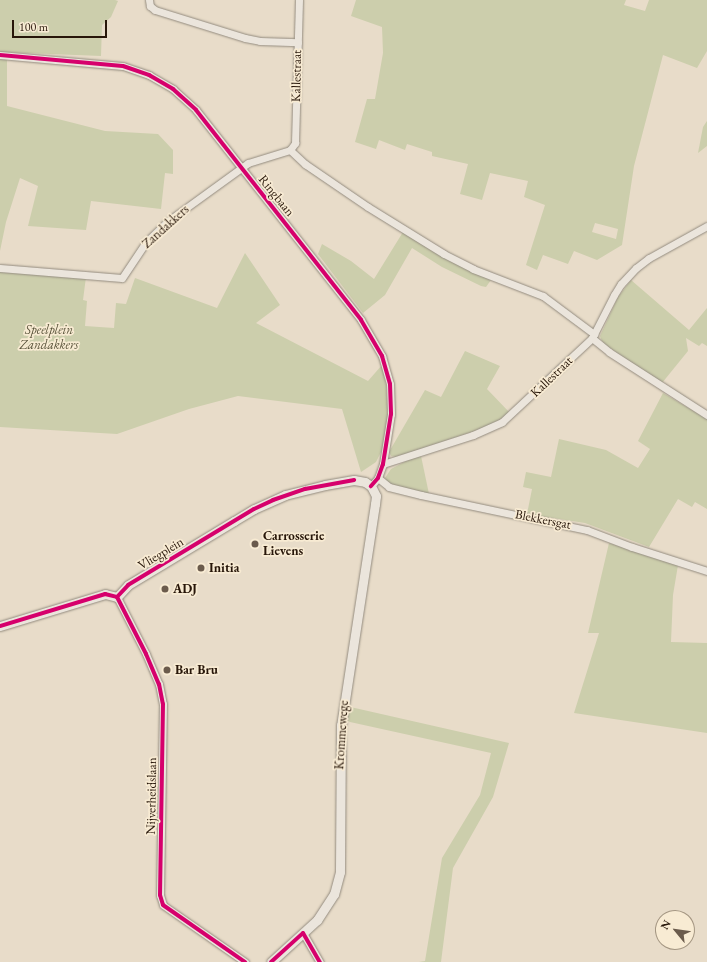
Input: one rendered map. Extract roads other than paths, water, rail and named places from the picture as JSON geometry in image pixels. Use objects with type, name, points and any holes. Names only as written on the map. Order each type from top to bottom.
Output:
[{"type":"street","points":[[149,0],[150,6],[155,10],[245,38],[260,41],[298,42]]},
{"type":"street","name":"Kallestraat","points":[[290,150],[295,143],[298,0]]},
{"type":"street","name":"Ringbaan","points":[[0,56],[123,66],[149,75],[174,89],[196,110],[240,168],[330,278],[374,340],[384,362],[390,384],[391,414],[383,464],[378,478],[371,486]]},
{"type":"street","points":[[240,168],[257,159],[290,150],[305,164],[368,207],[444,254],[473,269],[543,296],[593,336],[609,352],[707,415]]},
{"type":"street","name":"Zandakkers","points":[[0,268],[122,278],[146,242],[154,234],[240,168]]},
{"type":"street","name":"Kallestraat","points":[[383,464],[473,435],[502,422],[593,336],[618,290],[636,268],[653,255],[707,226]]},
{"type":"street","name":"Blekkersgat","points":[[378,478],[390,487],[408,492],[587,530],[632,547],[707,571]]},
{"type":"street","name":"Vliegplein","points":[[117,597],[128,585],[234,521],[273,500],[305,490],[346,481],[358,480],[371,486]]},
{"type":"street","name":"Krommewege","points":[[271,962],[304,933],[327,907],[334,894],[340,872],[341,725],[375,504],[376,496],[371,486]]},
{"type":"street","points":[[0,626],[105,594],[117,597]]},
{"type":"street","name":"Nijverheidslaan","points":[[117,597],[146,654],[159,684],[163,704],[160,895],[163,905],[245,962]]},
{"type":"street","points":[[304,933],[320,962]]},
{"type":"place","name":"Carrosserie Lievens","points":[[255,544]]},
{"type":"place","name":"Initia","points":[[201,568]]},
{"type":"place","name":"ADJ","points":[[165,589]]},
{"type":"place","name":"Bar Bru","points":[[167,670]]},
{"type":"park label","name":"Speelplein Zandakkers","points":[[49,338]]}]
